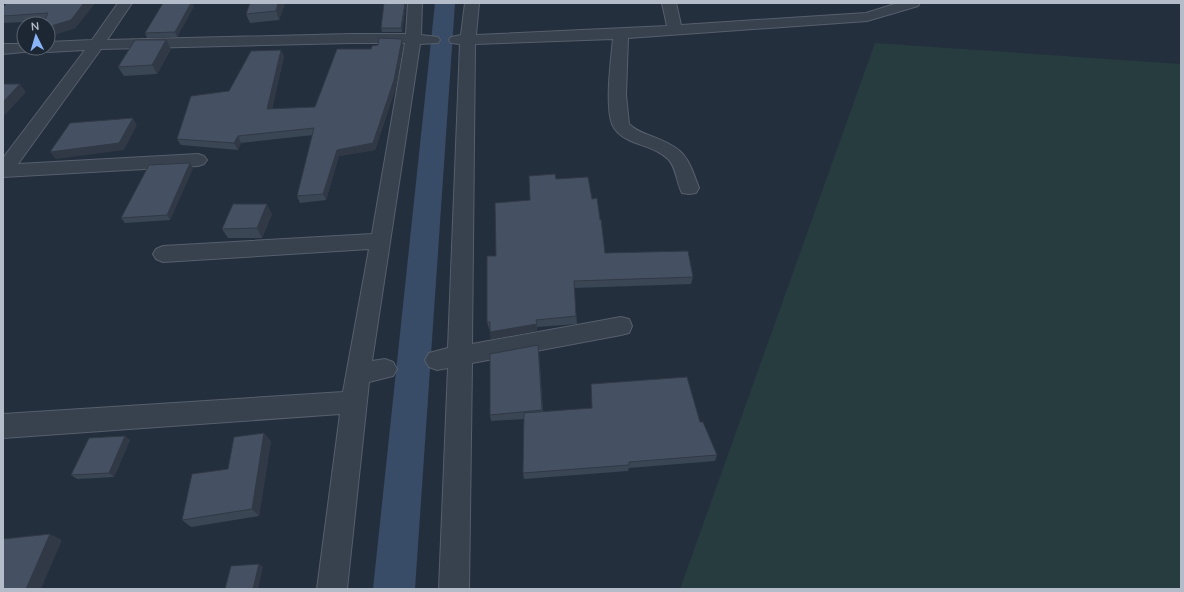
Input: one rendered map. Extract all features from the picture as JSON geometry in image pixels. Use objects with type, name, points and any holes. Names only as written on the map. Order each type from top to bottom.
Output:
[{"type":"street","points":[[3,171],[97,44],[125,3]]},
{"type":"street","points":[[332,589],[358,373],[381,240],[423,39],[415,3]]},
{"type":"street","points":[[454,589],[461,357],[462,39],[472,3]]},
{"type":"street","points":[[669,3],[675,30]]},
{"type":"street","points":[[462,39],[621,34],[867,17],[912,3]]},
{"type":"street","points":[[621,34],[618,60],[618,116],[622,126],[629,133],[666,148],[680,161],[689,188]]},
{"type":"street","points":[[56,47],[97,44],[423,39]]},
{"type":"street","points":[[3,49],[16,48]]},
{"type":"street","points":[[3,171],[198,160]]},
{"type":"street","points":[[163,254],[381,240]]},
{"type":"street","points":[[437,360],[461,357],[621,326]]},
{"type":"street","points":[[358,373],[385,369]]},
{"type":"street","points":[[3,426],[355,402]]},
{"type":"green space","points":[[875,43],[1181,64],[1181,589],[680,589]]},
{"type":"building","points":[[7,3],[84,3],[71,20],[56,25],[56,16],[47,16],[48,13],[3,16],[3,7]]},
{"type":"building","points":[[163,3],[191,3],[175,32],[145,33]]},
{"type":"building","points":[[250,3],[278,3],[276,11],[246,14]]},
{"type":"building","points":[[384,3],[405,3],[401,28],[381,28]]},
{"type":"building","points":[[379,38],[402,39],[394,80],[373,143],[337,150],[323,194],[297,196],[314,128],[238,136],[234,143],[177,139],[191,96],[229,91],[251,51],[281,50],[267,109],[315,107],[337,49],[371,49],[372,46],[378,45]]},
{"type":"building","points":[[135,40],[166,40],[152,65],[118,67]]},
{"type":"building","points":[[3,84],[20,84],[3,102]]},
{"type":"building","points":[[133,118],[119,143],[50,152],[70,123]]},
{"type":"building","points":[[190,163],[167,215],[121,218],[149,165]]},
{"type":"building","points":[[555,174],[556,179],[588,177],[592,199],[597,198],[605,253],[688,251],[693,277],[574,281],[576,316],[536,320],[537,324],[490,332],[490,322],[487,322],[487,256],[496,256],[495,203],[530,200],[529,176]]},
{"type":"building","points":[[233,204],[267,204],[257,228],[222,229]]},
{"type":"building","points":[[538,345],[542,410],[490,415],[490,354]]},
{"type":"building","points":[[687,377],[700,422],[703,422],[717,455],[629,462],[629,465],[523,473],[524,413],[592,408],[591,384]]},
{"type":"building","points":[[264,433],[252,509],[182,520],[192,474],[228,469],[234,437]]},
{"type":"building","points":[[125,436],[109,473],[71,475],[89,438]]},
{"type":"building","points":[[50,534],[26,589],[3,589],[3,539]]},
{"type":"building","points":[[259,564],[253,589],[225,589],[231,566]]},
{"type":"waterway","points":[[394,589],[445,3]]}]
